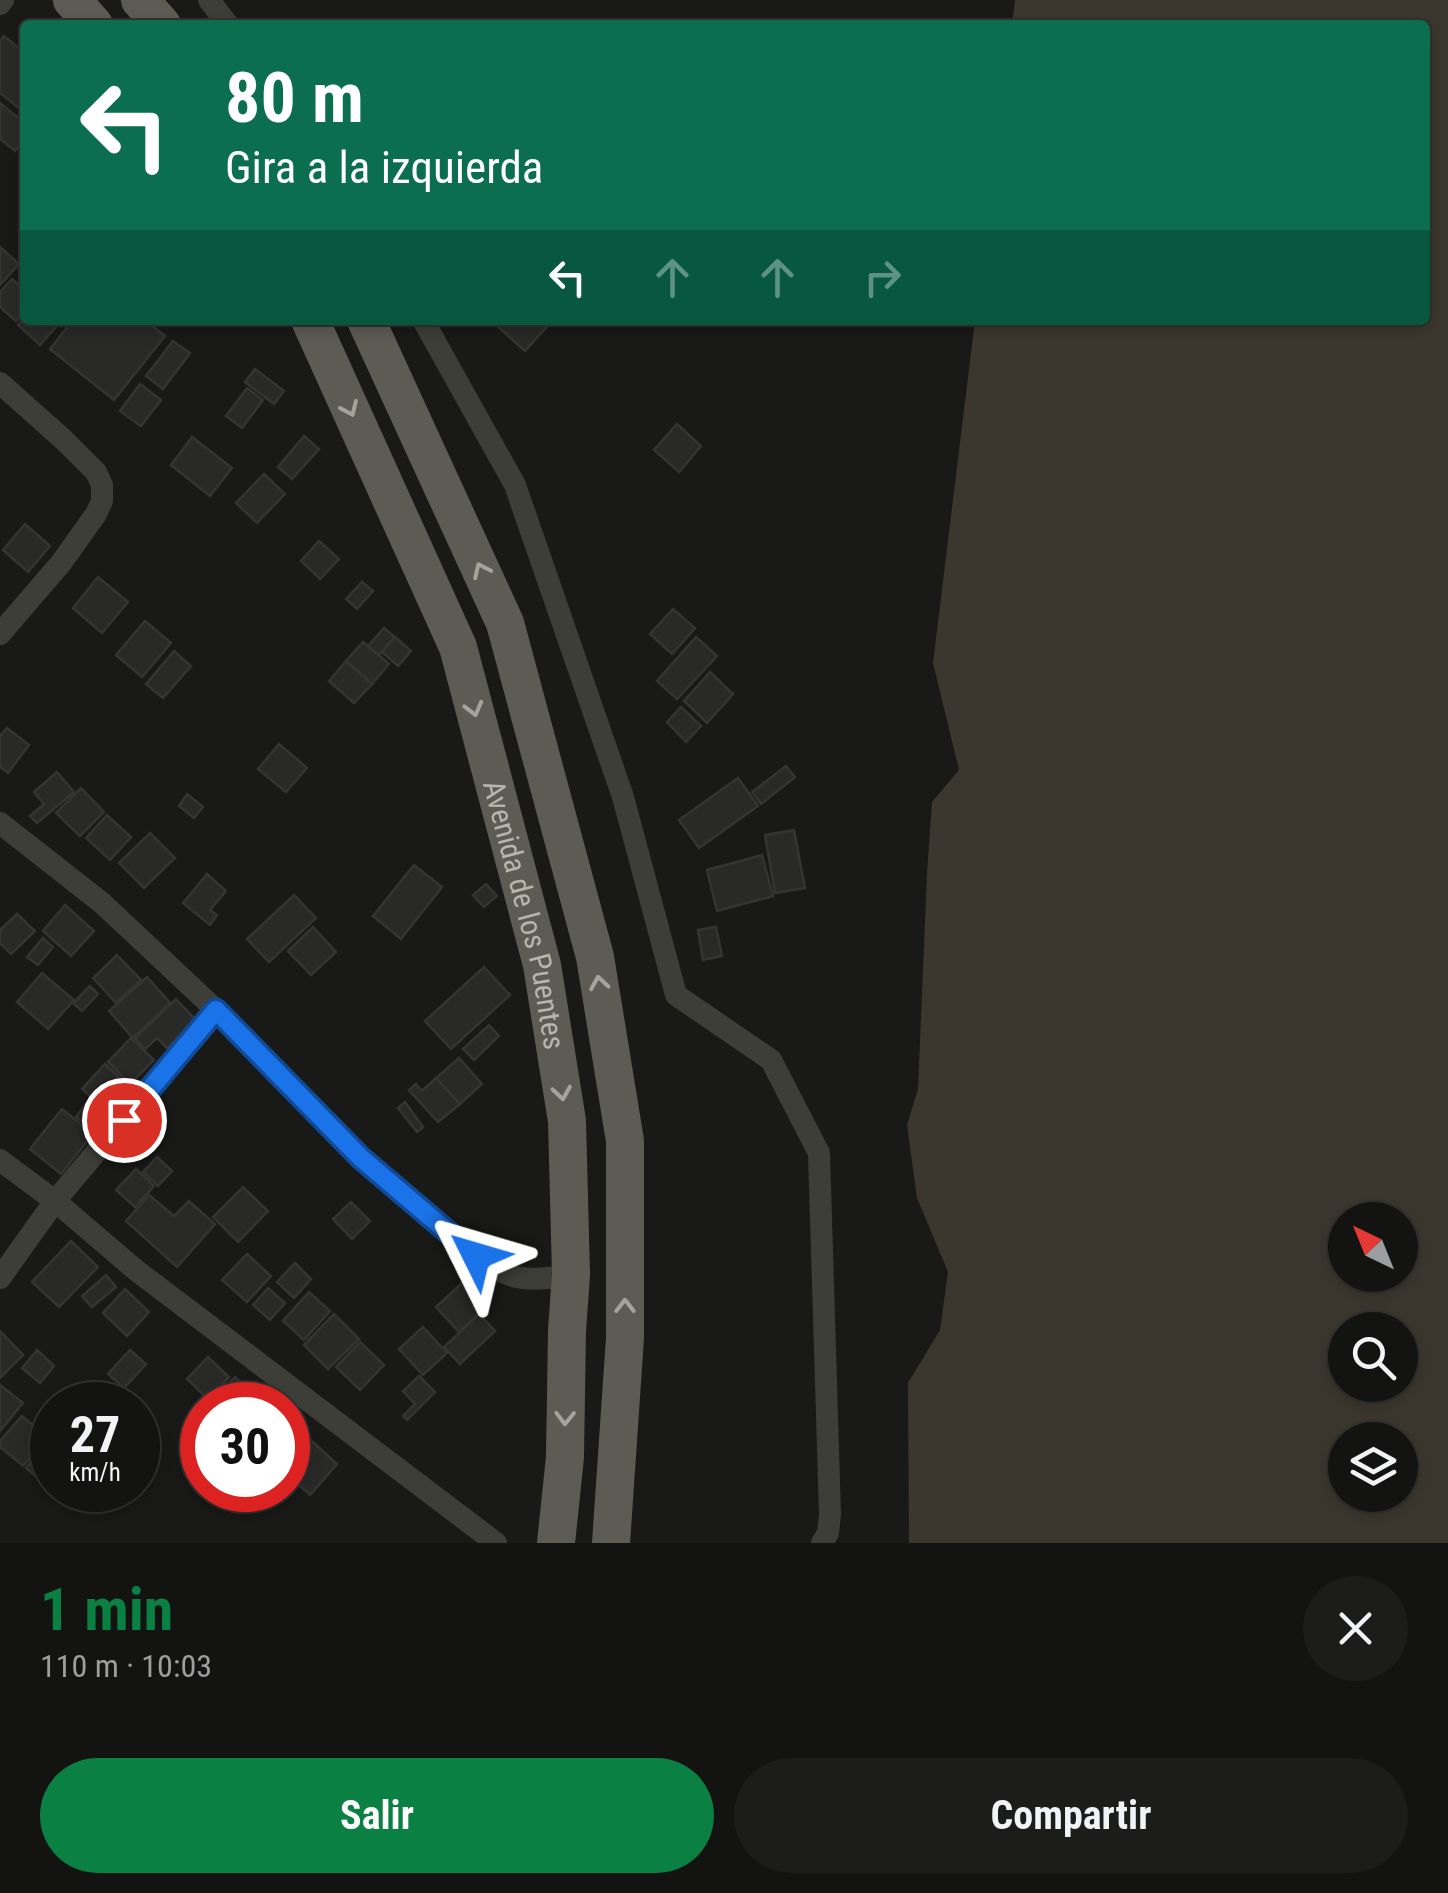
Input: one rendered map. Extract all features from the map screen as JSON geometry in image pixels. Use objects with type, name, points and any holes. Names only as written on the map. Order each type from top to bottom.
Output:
[{"type":"main road","points":[[72,0],[90,20]]},
{"type":"main road","points":[[140,0],[158,20]]},
{"type":"main road","name":"Avenida de los Puentes","points":[[312,325],[458,647],[542,965],[567,1122],[572,1275],[556,1543]]},
{"type":"main road","name":"Avenida de los Puentes","points":[[368,325],[505,622],[595,956],[625,1141],[625,1338],[612,1543]]},
{"type":"street","points":[[209,0],[224,20]]},
{"type":"street","points":[[427,325],[515,485],[623,797],[676,995],[770,1060],[819,1154],[830,1514],[828,1533],[822,1543]]},
{"type":"street","points":[[0,383],[66,440],[96,472],[102,486],[102,501],[96,514],[61,563],[0,634]]},
{"type":"street","points":[[0,823],[102,903],[216,1010],[361,1158],[476,1256],[492,1268],[530,1280],[572,1275]]},
{"type":"street","points":[[0,1278],[54,1202],[216,1010]]},
{"type":"street","points":[[0,1160],[137,1270],[496,1543]]},
{"type":"shaded area","points":[[1015,0],[1448,0],[1448,1543],[909,1543],[908,1383],[940,1330],[948,1272],[917,1198],[907,1125],[918,1089],[932,802],[959,770],[933,663],[974,325],[1430,325],[1430,20],[1013,20]]},
{"type":"building","points":[[4,36],[20,49],[20,109],[0,93],[0,41]]},
{"type":"building","points":[[0,103],[20,119],[20,145],[15,151],[0,139]]},
{"type":"building","points":[[0,247],[19,264],[0,285]]},
{"type":"building","points":[[12,279],[20,286],[20,317],[16,321],[0,307],[0,292]]},
{"type":"building","points":[[20,323],[58,325],[40,345],[18,325]]},
{"type":"building","points":[[69,325],[151,325],[165,336],[114,400],[50,349]]},
{"type":"building","points":[[496,325],[548,325],[525,351]]},
{"type":"building","points":[[173,341],[190,353],[163,389],[146,376]]},
{"type":"building","points":[[255,369],[284,391],[274,404],[245,382]]},
{"type":"building","points":[[140,384],[161,400],[141,426],[120,411]]},
{"type":"building","points":[[247,388],[263,400],[242,428],[226,416]]},
{"type":"building","points":[[677,424],[701,446],[679,472],[654,450]]},
{"type":"building","points":[[304,436],[319,449],[292,479],[278,467]]},
{"type":"building","points":[[192,437],[232,468],[210,496],[171,465]]},
{"type":"building","points":[[264,474],[285,494],[257,523],[236,503]]},
{"type":"building","points":[[25,524],[50,546],[28,572],[3,550]]},
{"type":"building","points":[[319,541],[339,559],[320,579],[301,561]]},
{"type":"building","points":[[98,577],[128,602],[102,633],[73,608]]},
{"type":"building","points":[[362,582],[373,591],[357,609],[346,599]]},
{"type":"building","points":[[673,609],[695,628],[672,654],[650,634]]},
{"type":"building","points":[[145,621],[171,643],[142,677],[116,655]]},
{"type":"building","points":[[384,628],[395,637],[379,655],[368,646]]},
{"type":"building","points":[[395,637],[411,651],[398,666],[382,652]]},
{"type":"building","points":[[696,637],[717,656],[677,699],[657,681]]},
{"type":"building","points":[[363,642],[389,664],[372,684],[346,661]]},
{"type":"building","points":[[174,651],[191,666],[163,698],[146,684]]},
{"type":"building","points":[[346,661],[372,684],[354,703],[329,681]]},
{"type":"building","points":[[710,672],[733,694],[707,723],[684,701]]},
{"type":"building","points":[[681,707],[701,726],[686,742],[667,722]]},
{"type":"building","points":[[7,728],[29,745],[8,773],[0,767],[0,736]]},
{"type":"building","points":[[279,744],[307,768],[286,792],[258,769]]},
{"type":"building","points":[[786,766],[795,777],[761,804],[752,792]]},
{"type":"building","points":[[57,772],[74,792],[37,823],[30,816],[44,804],[34,792]]},
{"type":"building","points":[[738,778],[758,806],[699,848],[679,820]]},
{"type":"building","points":[[81,788],[104,812],[80,836],[56,813]]},
{"type":"building","points":[[187,794],[203,807],[194,818],[179,806]]},
{"type":"building","points":[[107,815],[131,837],[110,860],[86,838]]},
{"type":"building","points":[[794,830],[805,888],[775,893],[765,835]]},
{"type":"building","points":[[150,833],[175,858],[144,888],[119,863]]},
{"type":"building","points":[[762,855],[773,896],[717,911],[707,870]]},
{"type":"building","points":[[414,865],[442,887],[401,939],[373,916]]},
{"type":"building","points":[[207,874],[226,891],[210,910],[217,915],[210,925],[183,903]]},
{"type":"building","points":[[486,884],[497,896],[484,907],[473,895]]},
{"type":"building","points":[[294,895],[316,918],[269,962],[247,939]]},
{"type":"building","points":[[65,905],[94,931],[71,956],[43,931]]},
{"type":"building","points":[[17,914],[35,931],[11,954],[0,943],[0,930]]},
{"type":"building","points":[[313,927],[336,952],[311,975],[288,951]]},
{"type":"building","points":[[716,927],[722,956],[703,960],[698,930]]},
{"type":"building","points":[[43,938],[53,947],[38,965],[27,957]]},
{"type":"building","points":[[117,955],[141,980],[116,1003],[93,978]]},
{"type":"building","points":[[484,967],[510,995],[451,1049],[425,1021]]},
{"type":"building","points":[[42,973],[74,1000],[48,1029],[17,1002]]},
{"type":"building","points":[[147,977],[170,1003],[133,1038],[109,1011]]},
{"type":"building","points":[[90,986],[98,994],[82,1011],[73,1003]]},
{"type":"building","points":[[176,999],[196,1020],[167,1048],[157,1038],[145,1049],[135,1038]]},
{"type":"building","points":[[489,1025],[499,1036],[474,1060],[463,1049]]},
{"type":"building","points":[[131,1038],[154,1060],[130,1084],[108,1062]]},
{"type":"building","points":[[459,1058],[482,1084],[460,1104],[436,1078]]},
{"type":"building","points":[[105,1064],[131,1088],[109,1113],[82,1089]]},
{"type":"building","points":[[436,1078],[460,1104],[438,1122],[409,1090],[416,1084],[422,1091]]},
{"type":"building","points":[[89,1100],[109,1115],[96,1132],[76,1117]]},
{"type":"building","points":[[405,1102],[423,1127],[417,1132],[398,1108]]},
{"type":"building","points":[[62,1109],[93,1134],[61,1174],[30,1149]]},
{"type":"building","points":[[157,1157],[172,1171],[158,1186],[143,1172]]},
{"type":"building","points":[[136,1169],[154,1186],[135,1207],[116,1190]]},
{"type":"building","points":[[243,1187],[268,1211],[238,1242],[213,1217]]},
{"type":"building","points":[[149,1195],[174,1216],[189,1201],[215,1224],[177,1267],[126,1221]]},
{"type":"building","points":[[351,1202],[370,1221],[352,1239],[333,1219]]},
{"type":"building","points":[[71,1241],[98,1267],[59,1307],[32,1282]]},
{"type":"building","points":[[247,1254],[271,1276],[247,1302],[222,1280]]},
{"type":"building","points":[[295,1263],[311,1279],[294,1298],[277,1282]]},
{"type":"building","points":[[106,1275],[116,1287],[92,1307],[82,1296]]},
{"type":"building","points":[[462,1283],[485,1308],[459,1332],[436,1307]]},
{"type":"building","points":[[268,1288],[285,1303],[270,1320],[253,1305]]},
{"type":"building","points":[[125,1289],[149,1312],[127,1336],[103,1313]]},
{"type":"building","points":[[309,1292],[330,1311],[304,1340],[283,1321]]},
{"type":"building","points":[[334,1314],[359,1339],[328,1369],[304,1345]]},
{"type":"building","points":[[479,1314],[495,1331],[460,1364],[444,1347]]},
{"type":"building","points":[[423,1327],[447,1353],[423,1375],[399,1349]]},
{"type":"building","points":[[0,1331],[23,1355],[0,1378]]},
{"type":"building","points":[[360,1342],[384,1365],[360,1390],[336,1367]]},
{"type":"building","points":[[37,1350],[54,1366],[41,1382],[22,1368]]},
{"type":"building","points":[[130,1350],[146,1364],[130,1382],[117,1382],[108,1374]]},
{"type":"building","points":[[208,1357],[229,1377],[224,1382],[187,1379]]},
{"type":"building","points":[[419,1376],[435,1392],[407,1420],[403,1416],[415,1404],[403,1391]]},
{"type":"building","points":[[0,1385],[23,1403],[0,1431]]},
{"type":"building","points":[[22,1416],[30,1423],[30,1458],[23,1466],[0,1447],[0,1441]]},
{"type":"building","points":[[313,1442],[337,1464],[310,1495]]},
{"type":"route","points":[[124,1120],[216,1010],[361,1158],[476,1256]]}]
